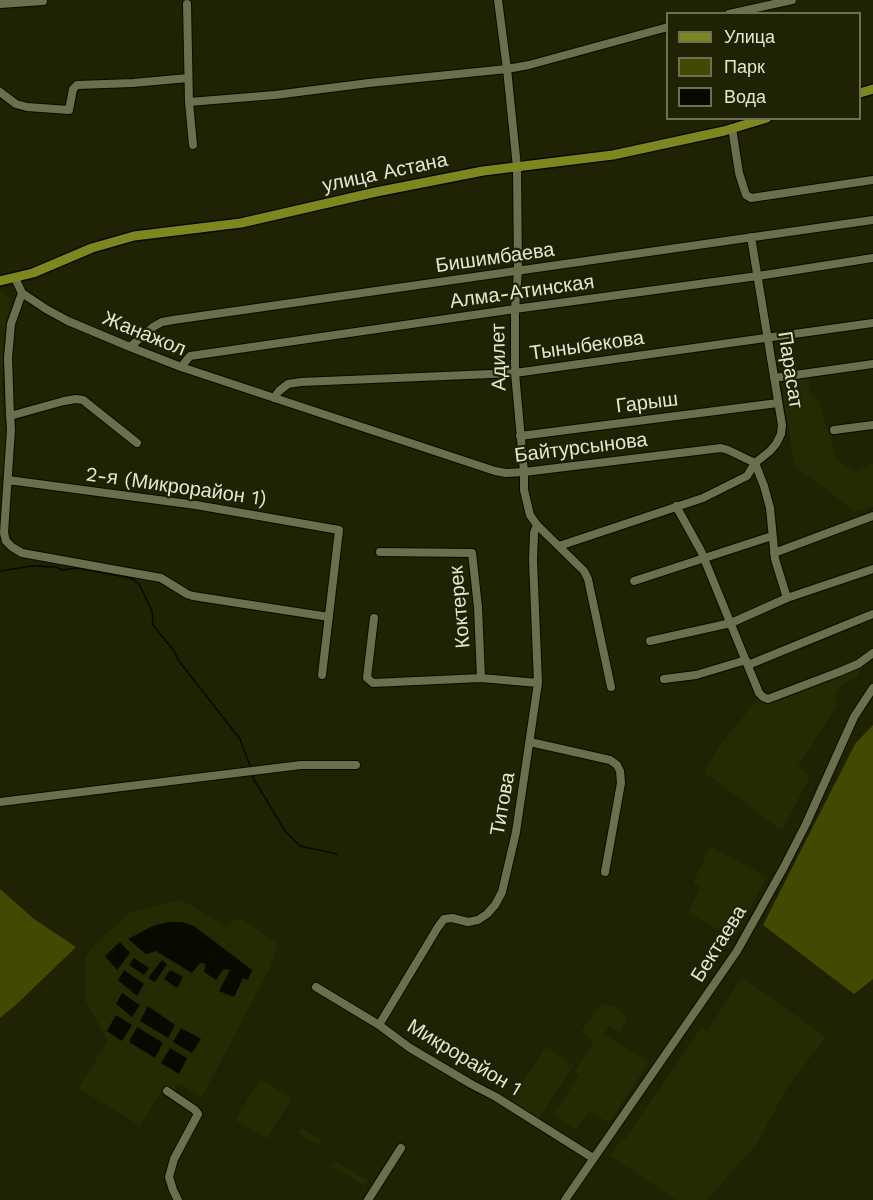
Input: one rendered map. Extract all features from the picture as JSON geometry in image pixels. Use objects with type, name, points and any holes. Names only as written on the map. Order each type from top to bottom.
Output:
[{"type":"main road","name":"улица Астана","points":[[0,280],[33,273],[92,248],[134,236],[241,223],[376,192],[483,171],[613,154],[732,129],[761,120]]},
{"type":"street","name":"Адилет","points":[[498,0],[517,166],[518,272],[515,309],[515,373],[524,490],[530,515],[537,525],[585,571],[611,687]]},
{"type":"street","points":[[738,12],[792,0]]},
{"type":"street","points":[[0,4],[43,1]]},
{"type":"street","points":[[187,4],[189,102],[193,146]]},
{"type":"street","points":[[189,102],[275,95],[507,69],[666,28]]},
{"type":"street","points":[[0,93],[16,104],[27,107],[69,110],[73,89],[77,85],[188,78]]},
{"type":"street","points":[[732,129],[739,172],[746,195],[751,198],[873,180]]},
{"type":"street","name":"Бишимбаева","points":[[130,347],[162,322],[873,220]]},
{"type":"street","name":"Парасат","points":[[559,546],[703,498],[747,476],[755,463],[770,451],[781,434],[782,425],[751,237]]},
{"type":"street","name":"Алма-Атинская","points":[[181,367],[190,356],[873,258]]},
{"type":"street","points":[[15,278],[22,293],[11,324],[8,358],[11,429],[8,480],[2,519],[6,541],[22,553],[161,578],[193,596],[329,617],[322,675]]},
{"type":"street","name":"Жанажол","points":[[22,293],[68,321],[130,347],[181,367],[274,398]]},
{"type":"street","name":"Тыныбекова","points":[[274,398],[288,384],[301,382],[515,373],[873,323]]},
{"type":"street","points":[[774,378],[873,363]]},
{"type":"street","name":"Байтурсынова","points":[[274,398],[506,473],[721,448],[755,463]]},
{"type":"street","points":[[10,416],[64,401],[83,400],[137,443]]},
{"type":"street","name":"Гарыш","points":[[520,436],[778,403]]},
{"type":"street","points":[[834,430],[873,424]]},
{"type":"street","points":[[755,463],[770,508],[774,553],[787,598]]},
{"type":"street","name":"2-я (Микрорайон 1)","points":[[8,480],[196,505],[339,530],[329,617]]},
{"type":"street","points":[[676,506],[704,559],[759,693],[763,697],[768,699],[839,672],[858,664],[873,653]]},
{"type":"street","points":[[774,553],[873,516]]},
{"type":"street","name":"Титова","points":[[379,1025],[444,920],[452,918],[468,922],[478,920],[487,914],[502,892],[516,832],[538,683],[533,560],[534,533],[537,525]]},
{"type":"street","points":[[634,581],[772,536]]},
{"type":"street","name":"Коктерек","points":[[380,552],[472,554],[478,607],[481,678]]},
{"type":"street","points":[[650,641],[730,623],[787,598],[873,569]]},
{"type":"street","points":[[664,679],[696,675],[747,663],[873,614]]},
{"type":"street","points":[[374,618],[367,678],[373,683],[481,678],[538,683]]},
{"type":"street","name":"Бектаева","points":[[565,1200],[737,951],[806,824],[854,717],[873,688]]},
{"type":"street","points":[[530,742],[610,760],[617,765],[621,783],[605,872]]},
{"type":"street","points":[[0,802],[301,765],[356,765]]},
{"type":"street","name":"Микрорайон 1","points":[[316,987],[379,1025],[410,1048],[496,1097],[593,1158]]},
{"type":"street","points":[[167,1092],[198,1114],[174,1159],[169,1177],[172,1190],[178,1200]]},
{"type":"street","points":[[368,1200],[401,1148]]},
{"type":"shaded area","points":[[0,292],[11,298],[4,336],[3,476],[0,476]]},
{"type":"shaded area","points":[[809,377],[809,393],[818,398],[837,461],[856,471],[873,463],[873,507],[855,512],[795,468],[781,383]]},
{"type":"shaded area","points":[[863,666],[857,677],[840,686],[835,696],[837,705],[798,767],[810,776],[782,831],[704,772],[722,742],[757,700],[767,703]]},
{"type":"shaded area","points":[[710,846],[767,877],[734,938],[688,913],[700,888],[693,883]]},
{"type":"shaded area","points":[[182,900],[227,927],[234,920],[242,919],[278,944],[269,970],[202,1097],[178,1083],[174,1091],[165,1086],[140,1126],[78,1088],[108,1041],[85,1000],[85,959],[89,951],[129,913]]},
{"type":"shaded area","points":[[742,977],[826,1037],[788,1086],[758,1142],[707,1200],[676,1200],[610,1156],[619,1141],[625,1139],[701,1028],[707,1031]]},
{"type":"shaded area","points":[[600,1004],[614,1006],[628,1018],[619,1032],[609,1026],[604,1034],[649,1062],[609,1123],[589,1111],[576,1130],[553,1115],[579,1075],[574,1072],[594,1041],[581,1032]]},
{"type":"shaded area","points":[[546,1047],[574,1065],[539,1118],[510,1101]]},
{"type":"shaded area","points":[[260,1079],[292,1098],[267,1139],[235,1120]]},
{"type":"shaded area","points":[[301,1128],[321,1140],[318,1145],[298,1134]]},
{"type":"shaded area","points":[[335,1161],[368,1181],[365,1186],[331,1166]]},
{"type":"green space","points":[[873,725],[873,979],[854,994],[763,925],[855,744]]},
{"type":"green space","points":[[0,889],[34,919],[76,947],[0,1018]]},
{"type":"water","points":[[168,922],[183,922],[194,926],[252,970],[248,980],[243,978],[234,997],[219,991],[230,970],[224,969],[216,980],[204,972],[206,964],[200,963],[192,973],[156,951],[146,954],[128,939],[153,926]]},
{"type":"water","points":[[120,942],[130,953],[117,970],[105,956]]},
{"type":"water","points":[[134,958],[149,968],[144,975],[129,965]]},
{"type":"water","points":[[162,960],[167,964],[155,982],[148,978]]},
{"type":"water","points":[[124,970],[144,984],[137,996],[118,980]]},
{"type":"water","points":[[170,970],[183,977],[177,988],[164,979]]},
{"type":"water","points":[[122,993],[140,1005],[132,1017],[116,1004]]},
{"type":"water","points":[[148,1006],[175,1025],[168,1038],[140,1021]]},
{"type":"water","points":[[116,1015],[132,1025],[122,1041],[107,1031]]},
{"type":"water","points":[[137,1027],[163,1043],[155,1058],[129,1042]]},
{"type":"water","points":[[181,1028],[201,1039],[192,1053],[173,1042]]},
{"type":"water","points":[[170,1048],[187,1058],[179,1074],[161,1063]]},
{"type":"waterway","points":[[0,571],[32,566],[56,567],[62,570],[77,568],[131,578],[139,584],[152,611],[153,625],[240,739],[251,768]]},
{"type":"waterway","points":[[251,773],[285,831],[300,846],[337,854]]}]
